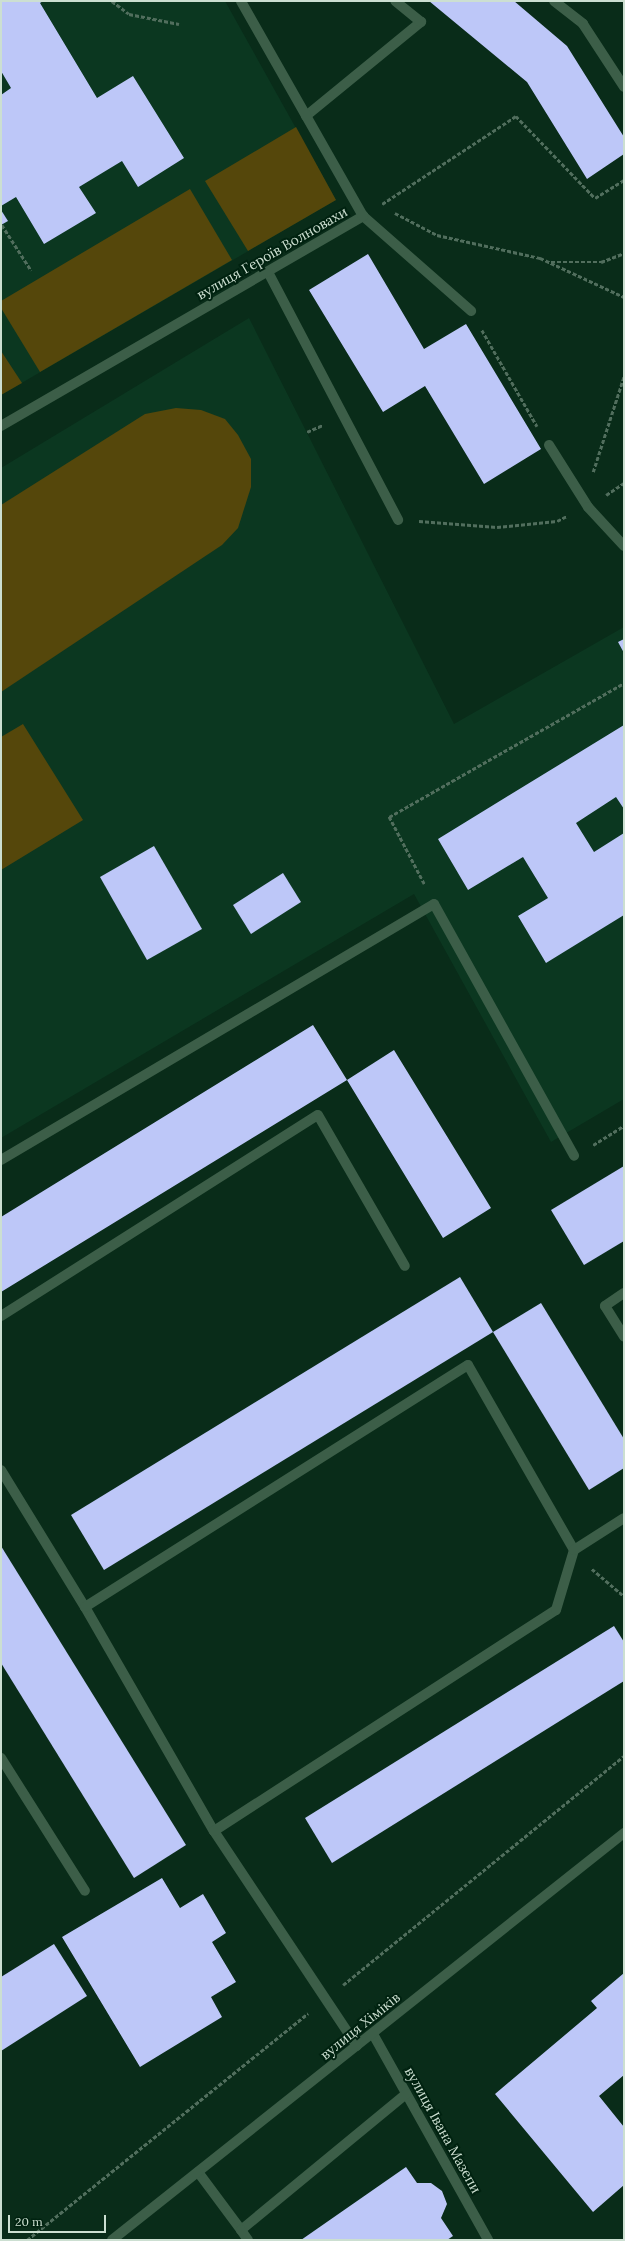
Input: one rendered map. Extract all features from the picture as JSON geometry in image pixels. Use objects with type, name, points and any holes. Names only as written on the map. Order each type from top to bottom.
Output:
[{"type":"street","points":[[306,116],[421,22],[395,1]]},
{"type":"street","points":[[554,1],[582,24],[624,87]]},
{"type":"street","name":"вулиця Героїв Волновахи","points":[[1,426],[363,216],[306,116],[245,3]]},
{"type":"street","points":[[363,216],[471,311]]},
{"type":"street","points":[[268,272],[398,520]]},
{"type":"street","points":[[549,445],[586,503],[624,546]]},
{"type":"street","points":[[1,1160],[434,904],[574,1156]]},
{"type":"street","points":[[1,1316],[318,1115],[405,1266]]},
{"type":"street","points":[[624,1293],[605,1306],[624,1337]]},
{"type":"street","points":[[85,1607],[468,1365],[574,1550]]},
{"type":"street","points":[[1,1470],[85,1607],[214,1831],[357,2046]]},
{"type":"street","points":[[214,1831],[556,1610],[574,1550],[624,1518]]},
{"type":"street","points":[[1,1760],[85,1891]]},
{"type":"street","name":"вулиця Хіміків","points":[[112,2240],[624,1833]]},
{"type":"street","name":"вулиця Івана Мазепи","points":[[373,2034],[488,2240]]},
{"type":"street","points":[[241,2230],[406,2094]]},
{"type":"street","points":[[198,2172],[248,2240]]},
{"type":"path","points":[[112,1],[129,14],[179,24]]},
{"type":"path","points":[[624,180],[595,198],[516,116],[381,205],[437,235],[548,262],[624,296]]},
{"type":"path","points":[[2,225],[31,270]]},
{"type":"path","points":[[548,262],[601,262],[624,253]]},
{"type":"path","points":[[471,311],[549,445]]},
{"type":"path","points":[[398,520],[497,527],[557,521],[586,503],[624,376]]},
{"type":"path","points":[[434,904],[389,817],[624,683]]},
{"type":"path","points":[[574,1156],[624,1126]]},
{"type":"path","points":[[574,1550],[612,1588],[624,1596]]},
{"type":"shaded area","points":[[1,1],[225,1],[336,200],[1,395]]},
{"type":"shaded area","points":[[296,127],[336,200],[248,251],[205,181]]},
{"type":"shaded area","points":[[190,189],[232,260],[40,372],[1,308],[1,301]]},
{"type":"shaded area","points":[[249,318],[454,724],[624,627],[624,1099],[551,1142],[414,894],[1,1138],[1,468]]},
{"type":"shaded area","points":[[1,351],[22,383],[1,395]]},
{"type":"shaded area","points":[[176,408],[201,410],[225,419],[238,435],[251,459],[251,487],[238,528],[222,545],[1,692],[1,505],[145,414]]},
{"type":"shaded area","points":[[23,724],[83,820],[1,870],[1,737]]},
{"type":"building","points":[[1,1],[43,1],[40,3],[97,98],[133,76],[184,158],[138,187],[122,161],[79,187],[96,213],[44,244],[16,197],[1,206],[1,95],[11,88],[1,71]]},
{"type":"building","points":[[429,1],[514,1],[567,46],[624,137],[624,154],[587,179],[527,82]]},
{"type":"building","points":[[1,210],[8,221],[1,225]]},
{"type":"building","points":[[368,254],[424,349],[466,324],[541,449],[484,484],[425,386],[383,412],[309,290]]},
{"type":"building","points":[[624,639],[624,653],[618,642]]},
{"type":"building","points":[[624,725],[624,809],[616,797],[576,823],[594,852],[624,833],[624,915],[546,963],[518,916],[548,898],[523,857],[468,890],[438,839]]},
{"type":"building","points":[[154,846],[202,929],[147,960],[100,877]]},
{"type":"building","points":[[283,873],[301,902],[251,934],[233,905]]},
{"type":"building","points":[[313,1025],[347,1080],[1,1292],[1,1217]]},
{"type":"building","points":[[394,1050],[491,1208],[443,1238],[347,1080]]},
{"type":"building","points":[[624,1166],[624,1241],[584,1265],[551,1210]]},
{"type":"building","points":[[460,1277],[493,1332],[104,1570],[71,1515]]},
{"type":"building","points":[[541,1303],[624,1439],[624,1468],[589,1490],[493,1332]]},
{"type":"building","points":[[1,1546],[186,1845],[134,1878],[1,1663]]},
{"type":"building","points":[[614,1626],[624,1642],[624,1681],[332,1863],[305,1818]]},
{"type":"building","points":[[162,1878],[180,1908],[203,1894],[226,1933],[212,1942],[236,1982],[211,1997],[222,2017],[140,2067],[62,1937]]},
{"type":"building","points":[[54,1944],[87,1996],[1,2051],[1,1977]]},
{"type":"building","points":[[624,1973],[624,2075],[599,2096],[624,2127],[624,2185],[593,2212],[495,2094],[597,2008],[591,2001]]},
{"type":"building","points":[[406,2167],[417,2183],[431,2183],[442,2191],[447,2204],[441,2218],[453,2236],[447,2240],[301,2240]]}]
